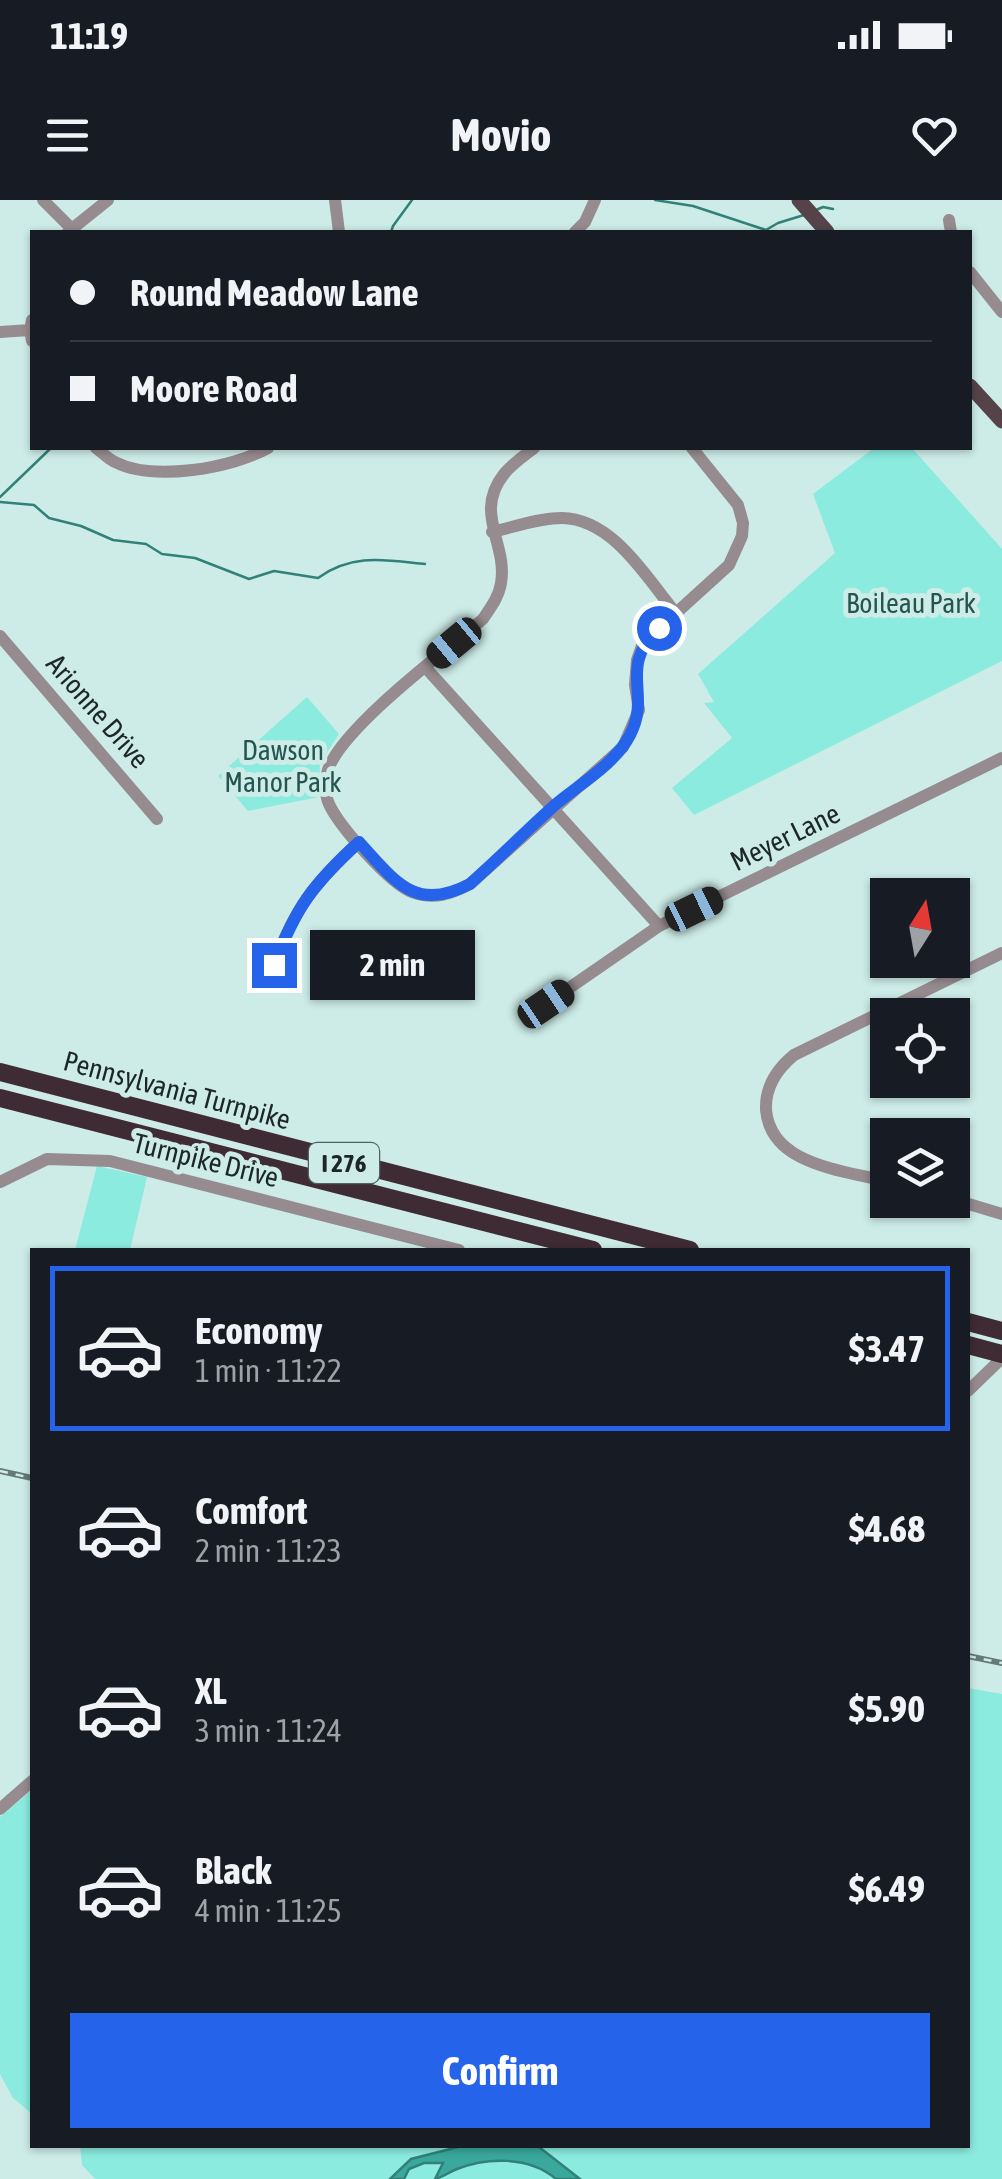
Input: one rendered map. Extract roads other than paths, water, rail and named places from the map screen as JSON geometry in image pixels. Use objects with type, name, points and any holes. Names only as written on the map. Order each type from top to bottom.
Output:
[{"type":"highway","name":"Pennsylvania Turnpike","points":[[0,1072],[682,1248]]},
{"type":"highway","name":"Pennsylvania Turnpike","points":[[0,1098],[586,1248]]},
{"type":"highway","points":[[970,1323],[1002,1331]]},
{"type":"highway","points":[[970,1346],[999,1360]]},
{"type":"main road","points":[[806,208],[826,230]]},
{"type":"main road","points":[[972,388],[999,412]]},
{"type":"street","points":[[43,200],[70,230],[108,200]]},
{"type":"street","points":[[335,200],[340,230]]},
{"type":"street","points":[[577,230],[586,222],[595,200]]},
{"type":"street","points":[[972,274],[1002,312]]},
{"type":"street","points":[[0,332],[30,330]]},
{"type":"street","points":[[99,450],[116,463],[155,472],[246,460],[264,450]]},
{"type":"street","points":[[532,450],[506,472],[492,498],[492,532],[502,575],[495,601],[483,619],[336,752],[326,772],[330,806],[399,886],[416,894],[450,894],[470,884],[623,748],[639,710],[637,660],[643,643],[729,565],[742,536],[738,505],[694,450]]},
{"type":"street","points":[[492,532],[564,518],[589,524],[618,543],[675,612]]},
{"type":"street","name":"Arionne Drive","points":[[0,636],[158,819]]},
{"type":"street","points":[[426,668],[660,926]]},
{"type":"street","name":"Meyer Lane","points":[[546,1004],[660,926],[1002,758]]},
{"type":"street","points":[[270,976],[290,925],[309,892],[359,842]]},
{"type":"street","points":[[870,1177],[804,1160],[777,1139],[767,1120],[766,1102],[779,1067],[794,1055],[1002,953]]},
{"type":"street","name":"Turnpike Drive","points":[[0,1182],[47,1159],[110,1161],[451,1248]]},
{"type":"street","points":[[970,1204],[1002,1214]]},
{"type":"street","points":[[970,1384],[999,1360]]},
{"type":"street","points":[[0,1809],[30,1783]]},
{"type":"waterway","points":[[392,230],[412,200]]},
{"type":"waterway","points":[[655,200],[693,206],[766,230],[804,215]]},
{"type":"waterway","points":[[816,210],[833,209]]},
{"type":"waterway","points":[[0,497],[49,450]]},
{"type":"waterway","points":[[0,502],[34,505],[49,518],[113,540],[146,544],[162,554],[195,558],[249,579],[274,571],[318,578],[343,565],[369,560],[425,564]]},
{"type":"railway","points":[[0,1471],[30,1478]]},
{"type":"railway","points":[[970,1656],[1002,1663]]},
{"type":"park label","name":"Boileau Park","points":[[911,603]]},
{"type":"park label","name":"Dawson Manor Park","points":[[283,766]]}]
